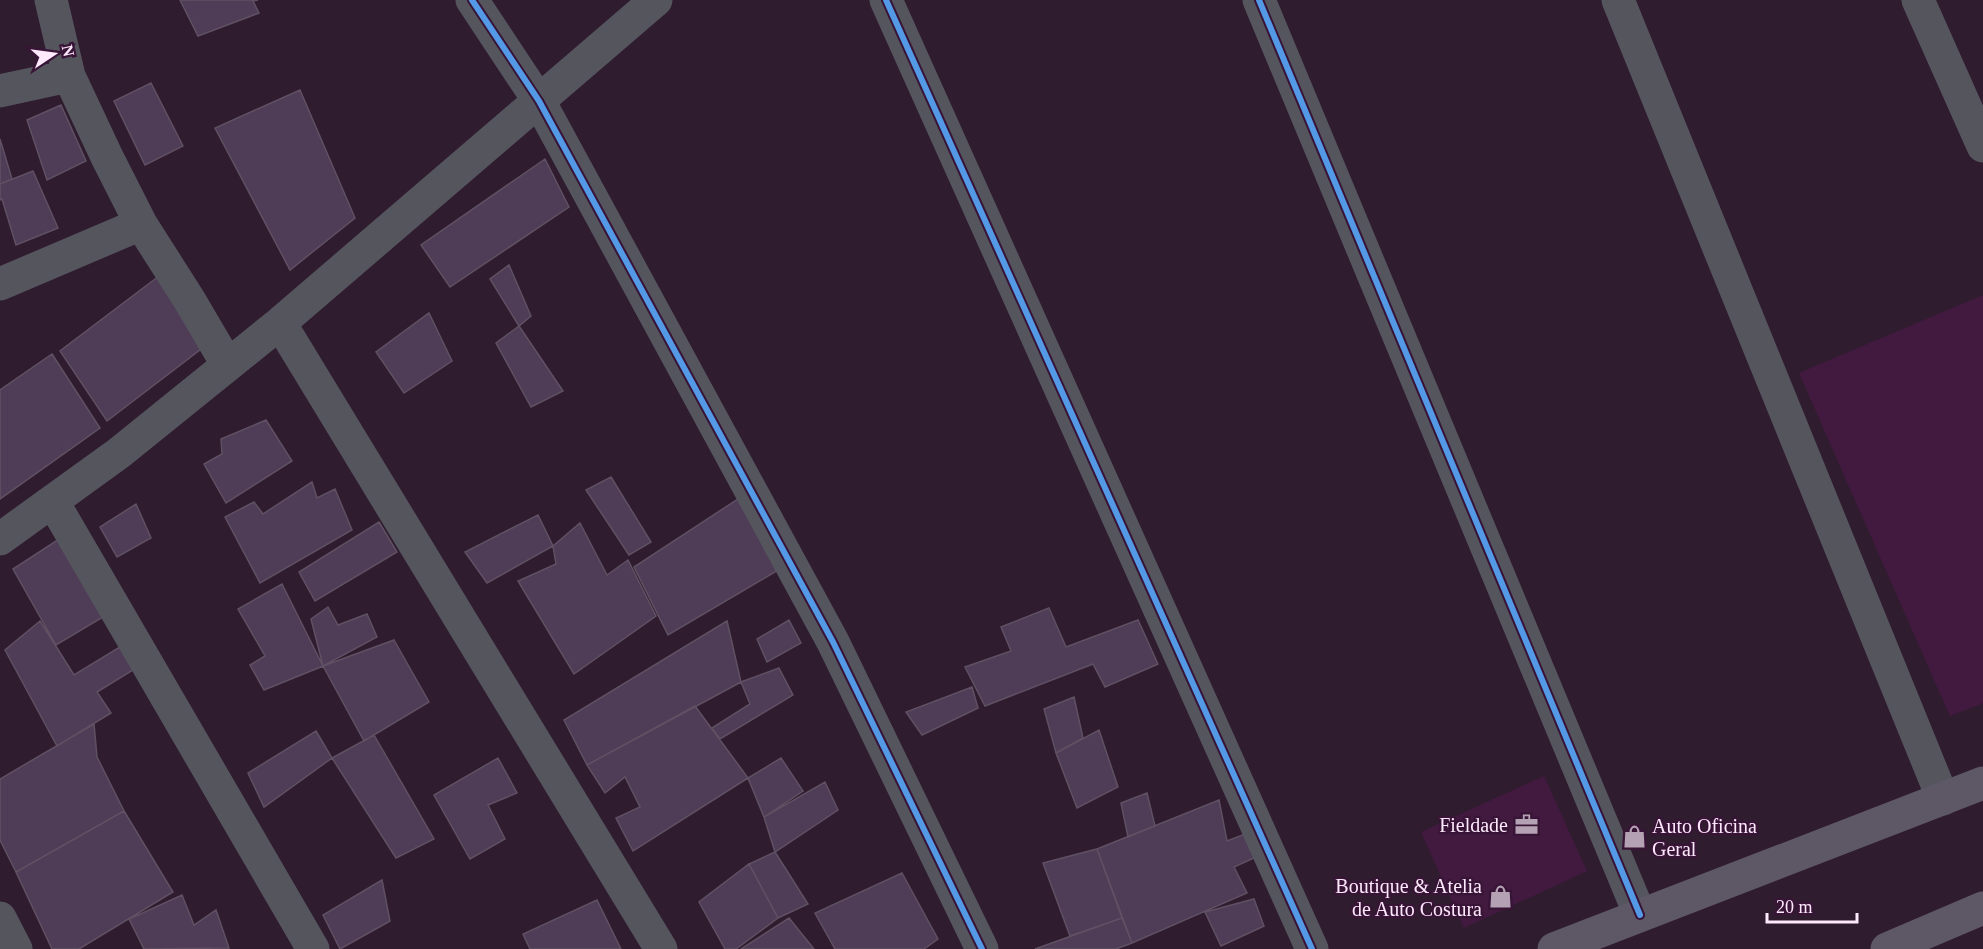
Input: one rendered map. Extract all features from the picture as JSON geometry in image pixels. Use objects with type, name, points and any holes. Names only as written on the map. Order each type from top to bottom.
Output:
[{"type":"highway","points":[[1554,949],[1983,783]]},
{"type":"highway","points":[[1887,949],[1983,908]]},
{"type":"street","points":[[51,0],[69,76],[141,224],[227,364]]},
{"type":"street","points":[[472,0],[538,101],[833,642],[982,949]]},
{"type":"street","points":[[0,539],[119,453],[280,323],[656,0]]},
{"type":"street","points":[[886,0],[1312,949]]},
{"type":"street","points":[[1259,0],[1640,915]]},
{"type":"street","points":[[1618,0],[1943,799]]},
{"type":"street","points":[[1917,0],[1983,146]]},
{"type":"street","points":[[0,91],[69,76]]},
{"type":"street","points":[[0,284],[141,224]]},
{"type":"street","points":[[280,323],[661,949]]},
{"type":"street","points":[[52,502],[313,949]]},
{"type":"street","points":[[0,918],[16,949]]},
{"type":"shaded area","points":[[1983,295],[1983,703],[1950,716],[1799,373]]},
{"type":"shaded area","points":[[1544,776],[1587,871],[1464,928],[1421,832]]},
{"type":"building","points":[[180,0],[258,0],[253,1],[259,13],[198,36]]},
{"type":"building","points":[[151,83],[183,146],[145,165],[114,101]]},
{"type":"building","points":[[300,90],[355,218],[290,270],[215,128]]},
{"type":"building","points":[[61,105],[86,161],[47,180],[27,120]]},
{"type":"building","points":[[0,139],[12,179],[0,184]]},
{"type":"building","points":[[545,159],[569,207],[450,287],[421,245]]},
{"type":"building","points":[[33,171],[58,228],[16,245],[2,199],[0,200],[0,184]]},
{"type":"building","points":[[509,265],[531,316],[519,326],[490,279]]},
{"type":"building","points":[[159,276],[205,346],[107,421],[60,351]]},
{"type":"building","points":[[429,313],[452,361],[404,393],[376,352]]},
{"type":"building","points":[[519,326],[563,391],[531,407],[496,343]]},
{"type":"building","points":[[52,354],[100,428],[0,499],[0,390]]},
{"type":"building","points":[[266,420],[292,461],[226,503],[204,464],[222,454],[221,439]]},
{"type":"building","points":[[611,477],[651,542],[629,555],[586,490]]},
{"type":"building","points":[[312,482],[317,498],[335,489],[352,530],[260,583],[225,517],[254,502],[263,514]]},
{"type":"building","points":[[741,497],[780,569],[668,635],[634,567]]},
{"type":"building","points":[[136,504],[151,538],[117,557],[100,527]]},
{"type":"building","points":[[538,515],[553,546],[487,583],[465,552]]},
{"type":"building","points":[[379,522],[397,552],[315,601],[299,572]]},
{"type":"building","points":[[580,523],[607,575],[628,560],[656,616],[574,674],[518,581],[556,564],[553,546]]},
{"type":"building","points":[[59,539],[103,617],[56,645],[13,569]]},
{"type":"building","points":[[282,584],[323,666],[264,690],[250,665],[265,656],[238,609]]},
{"type":"building","points":[[328,607],[338,625],[367,614],[377,637],[323,666],[311,619]]},
{"type":"building","points":[[1049,608],[1066,647],[1138,620],[1158,664],[1105,687],[1093,664],[985,706],[965,667],[1011,651],[1001,627]]},
{"type":"building","points":[[789,620],[801,643],[767,662],[757,639]]},
{"type":"building","points":[[40,621],[74,675],[123,645],[133,670],[97,692],[111,713],[57,746],[5,650]]},
{"type":"building","points":[[727,621],[741,682],[587,765],[564,720]]},
{"type":"building","points":[[394,640],[429,702],[364,741],[323,666]]},
{"type":"building","points":[[779,668],[793,695],[720,739],[712,728],[750,704],[741,682]]},
{"type":"building","points":[[972,687],[978,708],[922,735],[906,712]]},
{"type":"building","points":[[1074,697],[1083,738],[1056,753],[1044,709]]},
{"type":"building","points":[[695,706],[748,778],[633,851],[616,818],[640,807],[625,777],[605,793],[587,765]]},
{"type":"building","points":[[94,724],[97,757],[124,811],[16,872],[0,840],[0,779]]},
{"type":"building","points":[[1099,730],[1118,787],[1077,808],[1056,753]]},
{"type":"building","points":[[316,731],[332,758],[264,807],[248,773]]},
{"type":"building","points":[[374,735],[434,839],[396,858],[332,758]]},
{"type":"building","points":[[498,758],[517,793],[488,805],[505,839],[470,859],[434,795]]},
{"type":"building","points":[[781,758],[803,791],[764,817],[748,778]]},
{"type":"building","points":[[825,782],[838,810],[775,852],[764,817]]},
{"type":"building","points":[[1147,793],[1155,826],[1128,837],[1121,803]]},
{"type":"building","points":[[1219,800],[1227,841],[1248,833],[1258,856],[1234,867],[1247,893],[1132,943],[1097,849]]},
{"type":"building","points":[[124,811],[173,892],[79,949],[52,949],[16,872]]},
{"type":"building","points":[[1097,849],[1122,918],[1070,936],[1043,863]]},
{"type":"building","points":[[775,852],[808,904],[778,918],[749,864]]},
{"type":"building","points":[[749,864],[778,918],[736,949],[725,949],[699,902]]},
{"type":"building","points":[[902,873],[938,939],[924,949],[835,949],[815,913]]},
{"type":"building","points":[[382,880],[390,921],[340,949],[323,915]]},
{"type":"building","points":[[182,895],[194,925],[216,910],[229,948],[144,949],[129,919]]},
{"type":"building","points":[[1254,899],[1264,926],[1221,946],[1205,912]]},
{"type":"building","points":[[597,900],[621,949],[530,949],[523,934]]},
{"type":"building","points":[[789,918],[814,949],[741,949]]},
{"type":"building","points":[[1122,918],[1132,943],[1116,949],[1035,949]]},
{"type":"cycle path","points":[[472,0],[539,101],[833,642],[982,949]]},
{"type":"cycle path","points":[[886,0],[1312,949]]},
{"type":"cycle path","points":[[1259,0],[1640,915]]},
{"type":"place","name":"Fieldade","points":[[1526,825]]},
{"type":"place","name":"Auto Oficina Geral","points":[[1634,837]]},
{"type":"place","name":"Boutique & Atelia de Auto Costura","points":[[1500,897]]}]
